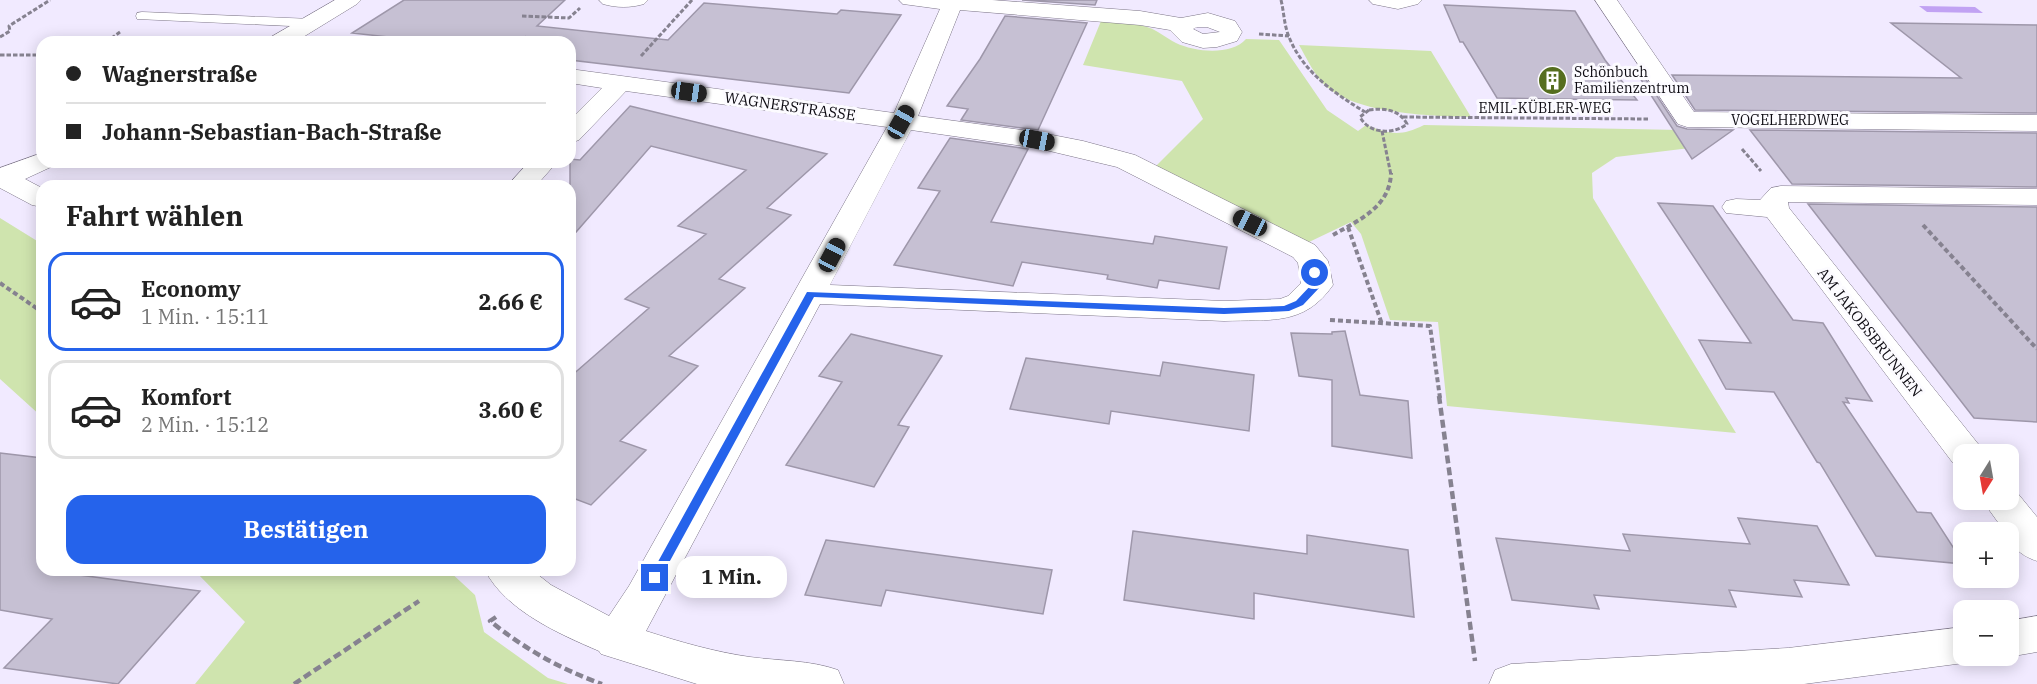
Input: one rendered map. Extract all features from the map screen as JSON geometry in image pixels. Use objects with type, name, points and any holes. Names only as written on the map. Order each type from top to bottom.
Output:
[{"type":"street","points":[[297,36],[312,32],[350,0]]},
{"type":"street","points":[[610,0],[638,0]]},
{"type":"street","points":[[910,0],[1140,18],[1183,25]]},
{"type":"street","points":[[1380,0],[1398,3],[1412,0]]},
{"type":"street","points":[[1606,0],[1687,119]]},
{"type":"street","points":[[616,641],[644,598],[811,294],[911,104],[953,2]]},
{"type":"street","name":"WAGNERSTRASSE","points":[[576,77],[1037,140],[1083,149],[1126,161],[1304,250]]},
{"type":"street","points":[[576,129],[620,82]]},
{"type":"street","name":"VOGELHERDWEG","points":[[1687,119],[2037,123]]},
{"type":"street","points":[[2,178],[36,164]]},
{"type":"street","points":[[527,180],[538,168]]},
{"type":"street","points":[[2,178],[36,196]]},
{"type":"street","points":[[1736,207],[1778,201],[1896,195],[2037,197]]},
{"type":"street","name":"AM JAKOBSBRUNNEN","points":[[1778,201],[1959,444]]},
{"type":"street","points":[[811,294],[1224,311],[1286,309],[1299,303],[1317,285],[1313,261],[1304,250]]},
{"type":"street","points":[[2009,510],[2037,545]]},
{"type":"street","points":[[511,576],[534,597],[616,641],[709,669],[822,684]]},
{"type":"street","points":[[2019,637],[2037,634]]},
{"type":"street","points":[[1511,684],[1788,667],[1953,646]]},
{"type":"lane","points":[[142,16],[312,32]]},
{"type":"path","points":[[0,37],[10,31],[9,26],[50,0]]},
{"type":"path","points":[[620,82],[692,0]]},
{"type":"path","points":[[1281,0],[1289,36],[1315,79],[1335,95],[1365,112],[1360,117],[1362,122],[1382,131],[1395,131],[1405,127],[1407,124],[1403,117]]},
{"type":"path","points":[[522,16],[569,18],[582,7]]},
{"type":"path","points":[[115,36],[126,28]]},
{"type":"path","points":[[0,55],[36,55]]},
{"type":"path","name":"EMIL-KÜBLER-WEG","points":[[1365,112],[1387,110],[1403,117],[1687,119]]},
{"type":"path","points":[[1716,120],[1778,201]]},
{"type":"path","points":[[1304,250],[1348,227],[1377,207],[1391,188],[1391,163],[1382,131]]},
{"type":"path","points":[[1896,195],[2037,349]]},
{"type":"path","points":[[1348,227],[1382,324]]},
{"type":"path","points":[[0,283],[36,308]]},
{"type":"path","points":[[1286,309],[1338,322],[1430,326],[1473,649]]},
{"type":"path","points":[[294,684],[419,601]]},
{"type":"path","points":[[490,621],[521,647],[562,671],[602,684]]},
{"type":"green space","points":[[1101,21],[1142,25],[1176,43],[1193,49],[1222,50],[1231,48],[1246,39],[1279,40],[1327,110],[1358,131],[1366,125],[1395,133],[1424,125],[1681,130],[1690,148],[1616,157],[1592,173],[1593,198],[1736,433],[1447,406],[1438,322],[1390,320],[1361,234],[1351,222],[1307,243],[1154,168],[1203,119],[1182,81],[1083,65]]},
{"type":"green space","points":[[1299,45],[1431,51],[1471,117],[1391,111],[1350,100],[1334,92],[1321,81]]},
{"type":"green space","points":[[0,218],[36,240],[36,412],[0,379]]},
{"type":"green space","points":[[200,576],[454,576],[475,595],[484,632],[548,678],[568,684],[195,684],[245,622]]},
{"type":"shaded area","points":[[1919,6],[1975,7],[1983,13],[1927,12]]},
{"type":"building","points":[[404,0],[565,0],[537,26],[668,40],[704,3],[837,14],[841,10],[901,15],[849,93],[576,61],[576,36],[379,36],[352,33]]},
{"type":"building","points":[[1022,0],[1097,0],[1095,5]]},
{"type":"building","points":[[1444,5],[1575,11],[1605,60],[1637,100],[1497,98],[1463,42],[1460,42]]},
{"type":"building","points":[[1005,16],[1087,23],[1038,130],[961,120],[968,109],[947,106],[980,59]]},
{"type":"building","points":[[1891,23],[2037,25],[2037,113],[1695,110],[1672,75],[1961,78]]},
{"type":"building","points":[[1638,75],[1643,75],[1677,126],[1687,129],[1733,130],[1692,159]]},
{"type":"building","points":[[630,106],[827,154],[767,208],[791,215],[719,279],[745,288],[669,356],[698,366],[620,441],[646,450],[591,505],[576,499],[576,372],[649,308],[625,299],[706,234],[678,226],[746,170],[651,146],[576,232],[576,180],[570,180],[570,168],[576,168],[576,160],[580,160]]},
{"type":"building","points":[[1750,130],[2037,133],[2037,187],[1792,184]]},
{"type":"building","points":[[950,138],[1028,149],[991,222],[1153,244],[1155,236],[1227,247],[1219,289],[1159,280],[1157,288],[1107,279],[1108,275],[1022,262],[1013,286],[894,265],[940,191],[918,188]]},
{"type":"building","points":[[1658,203],[1713,206],[1793,320],[1823,323],[1872,401],[1846,398],[1849,403],[1843,402],[1917,512],[1931,513],[1953,547],[1953,563],[1876,556],[1774,392],[1726,389],[1699,340],[1751,343]]},
{"type":"building","points":[[1808,204],[2037,207],[2037,422],[1974,418]]},
{"type":"building","points":[[1345,331],[1360,395],[1408,401],[1412,458],[1332,446],[1332,380],[1299,376],[1291,333],[1332,334],[1332,332]]},
{"type":"building","points":[[851,334],[942,356],[898,425],[909,427],[874,487],[786,465],[842,382],[819,376]]},
{"type":"building","points":[[1026,358],[1160,376],[1163,362],[1254,375],[1249,431],[1111,411],[1109,424],[1010,409]]},
{"type":"building","points":[[0,453],[36,457],[36,576],[87,576],[200,591],[118,684],[4,668],[52,619],[0,610]]},
{"type":"building","points":[[1738,518],[1817,526],[1849,585],[1794,580],[1802,597],[1729,590],[1736,607],[1594,595],[1599,609],[1512,600],[1496,538],[1630,551],[1623,534],[1750,544]]},
{"type":"building","points":[[1133,531],[1307,554],[1307,535],[1408,550],[1414,617],[1254,593],[1254,619],[1124,600]]},
{"type":"building","points":[[826,540],[1052,570],[1043,614],[886,590],[881,606],[805,595]]},
{"type":"place","name":"Schönbuch Familienzentrum","points":[[1553,80]]},
{"type":"route","points":[[655,578],[811,294],[1224,311],[1286,309],[1299,303],[1317,285],[1315,273]]}]
